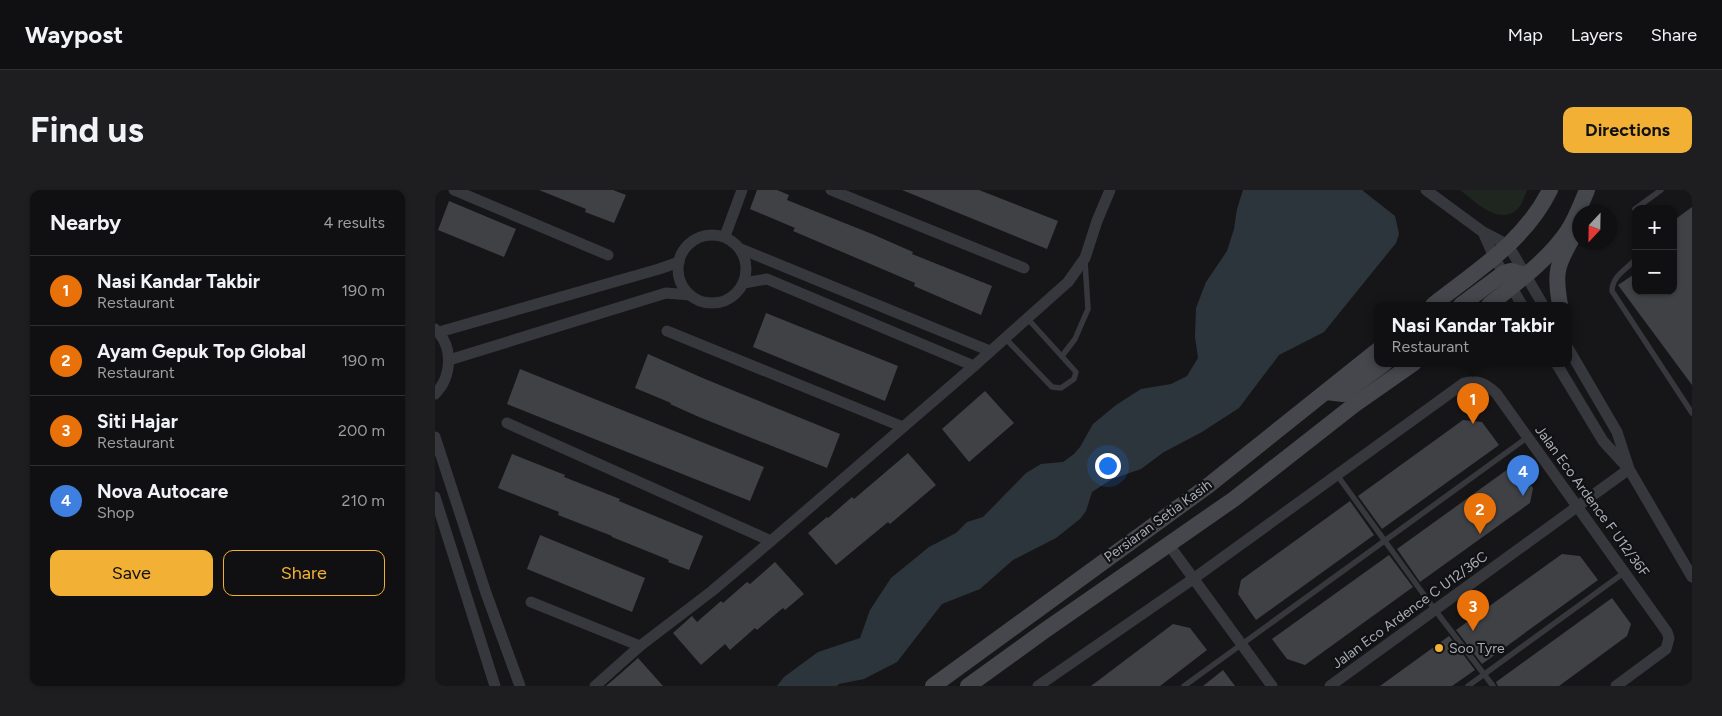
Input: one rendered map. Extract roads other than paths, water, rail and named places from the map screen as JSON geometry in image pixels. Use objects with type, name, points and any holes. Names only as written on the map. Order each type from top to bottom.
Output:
[{"type":"street","points":[[454,190],[608,255]]},
{"type":"street","points":[[725,236],[742,190]]},
{"type":"street","points":[[831,190],[1024,268]]},
{"type":"street","points":[[595,686],[640,646],[712,591],[771,541],[974,366],[1068,282],[1085,258],[1097,221],[1110,190]]},
{"type":"street","points":[[1426,190],[1483,232],[1508,245],[1541,302]]},
{"type":"street","points":[[1437,302],[1520,234],[1534,218],[1550,190]]},
{"type":"street","points":[[1581,205],[1587,190]]},
{"type":"street","points":[[1525,275],[1547,256],[1572,223]]},
{"type":"street","points":[[1483,232],[1494,257],[1520,302]]},
{"type":"street","points":[[710,234],[725,236],[735,242],[741,249],[747,266],[744,283],[739,291],[724,301],[715,303],[697,299],[690,294],[680,280],[678,271],[681,254],[693,240],[710,234]]},
{"type":"street","points":[[1559,302],[1556,274],[1572,239]]},
{"type":"street","points":[[741,249],[990,351]]},
{"type":"street","points":[[435,394],[441,388],[447,375],[449,360],[447,346],[437,331],[679,262]]},
{"type":"street","points":[[1491,302],[1508,279],[1511,271],[1525,275]]},
{"type":"street","points":[[744,283],[767,279],[974,366]]},
{"type":"street","points":[[1466,302],[1508,279]]},
{"type":"street","points":[[449,360],[666,293],[690,294]]},
{"type":"street","points":[[667,331],[903,427]]},
{"type":"street","name":"Persiaran Setia Kasih","points":[[933,686],[1209,485],[1374,353]]},
{"type":"street","points":[[1572,355],[1617,432],[1629,469],[1692,577]]},
{"type":"street","points":[[1326,392],[1343,394],[1380,367]]},
{"type":"street","name":"Persiaran Setia Kasih","points":[[968,686],[1044,630],[1234,499],[1355,405],[1408,367]]},
{"type":"street","points":[[1558,367],[1603,442],[1629,469]]},
{"type":"street","name":"Jalan Eco Ardence F U12/36F","points":[[1337,475],[1464,384],[1481,382],[1487,385],[1496,393],[1667,632],[1669,642],[1666,649],[1616,686]]},
{"type":"street","points":[[507,424],[771,541]]},
{"type":"street","points":[[435,437],[486,593],[520,686]]},
{"type":"street","name":"Jalan Eco Ardence C U12/36C","points":[[1329,686],[1629,469]]},
{"type":"street","points":[[1045,684],[1337,475]]},
{"type":"street","points":[[435,497],[495,686]]},
{"type":"street","points":[[1169,545],[1272,686]]},
{"type":"street","points":[[531,602],[640,646]]},
{"type":"lane","points":[[1640,205],[1661,190]]},
{"type":"lane","points":[[1062,356],[1075,338],[1088,310],[1085,258]]},
{"type":"lane","points":[[1632,263],[1617,277],[1612,285],[1612,291],[1692,414]]},
{"type":"lane","points":[[1005,338],[1052,387],[1061,388],[1074,380],[1076,372],[1027,318]]},
{"type":"lane","points":[[1184,686],[1528,437]]},
{"type":"lane","points":[[1337,475],[1493,686]]},
{"type":"lane","points":[[1468,686],[1625,572]]},
{"type":"place","name":"Nasi Kandar Takbir","points":[[1473,424]]},
{"type":"place","name":"Nova Autocare","points":[[1523,496]]},
{"type":"place","name":"Ayam Gepuk Top Global","points":[[1480,534]]},
{"type":"place","name":"Siti Hajar","points":[[1473,631]]},
{"type":"place","name":"Soo Tyre","points":[[1439,648]]}]
